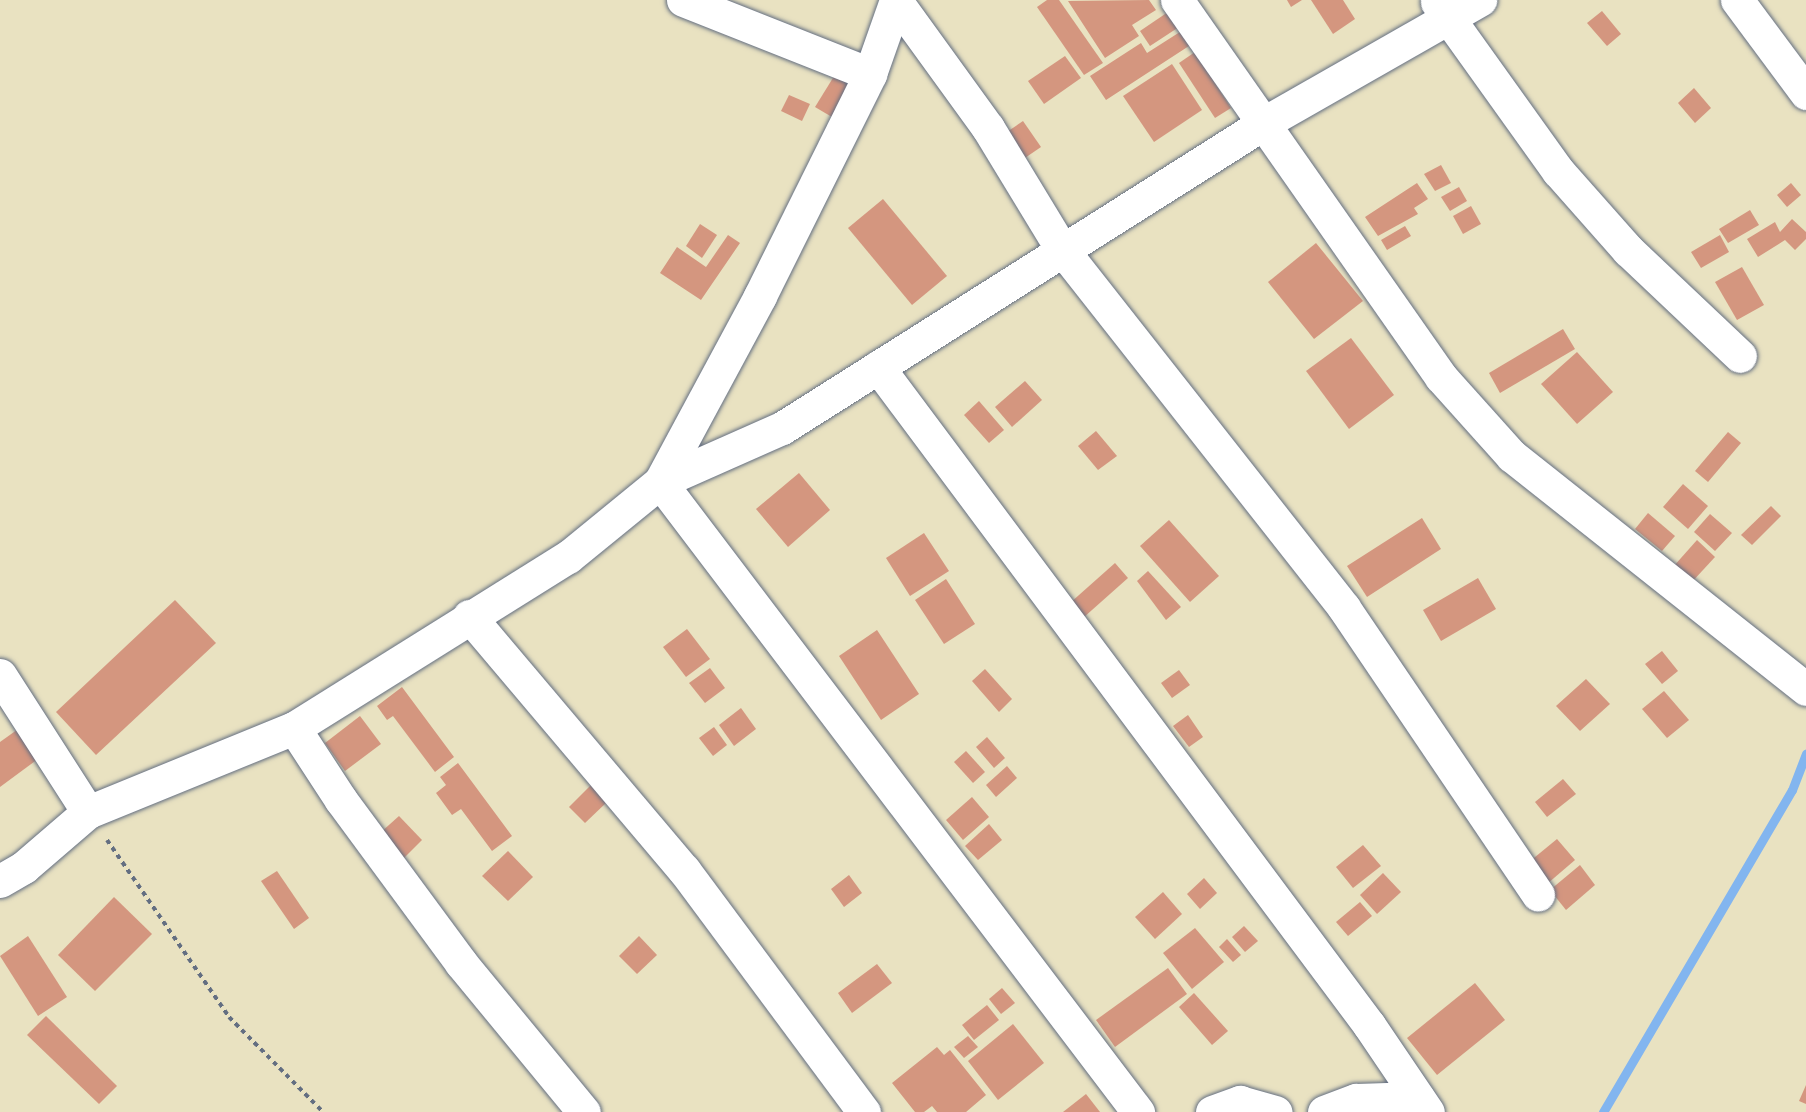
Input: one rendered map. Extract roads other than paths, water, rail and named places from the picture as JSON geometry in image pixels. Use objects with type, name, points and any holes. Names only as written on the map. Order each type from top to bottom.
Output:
[{"type":"street","points":[[683,0],[870,74]]},
{"type":"street","points":[[1177,0],[1441,376],[1512,456],[1806,689]]},
{"type":"street","points":[[0,881],[24,867],[88,812],[294,728],[469,615],[568,557],[660,482],[782,428],[1061,249],[1443,10],[1480,0]]},
{"type":"street","points":[[1737,0],[1806,93]]},
{"type":"street","points":[[660,482],[760,296],[870,74],[896,1]]},
{"type":"street","points":[[896,1],[988,128],[1061,249],[1344,608],[1538,895]]},
{"type":"street","points":[[1443,10],[1558,171],[1628,250],[1740,356]]},
{"type":"street","points":[[878,367],[1369,1026],[1423,1105]]},
{"type":"street","points":[[660,482],[1138,1112]]},
{"type":"street","points":[[469,615],[684,870],[864,1112]]},
{"type":"street","points":[[0,675],[88,812]]},
{"type":"street","points":[[294,728],[341,800],[461,963],[584,1112]]},
{"type":"street","points":[[1324,1112],[1356,1100],[1423,1105]]},
{"type":"street","points":[[1212,1112],[1239,1102],[1276,1112]]},
{"type":"waterway","points":[[1603,1112],[1792,790],[1806,754]]}]
